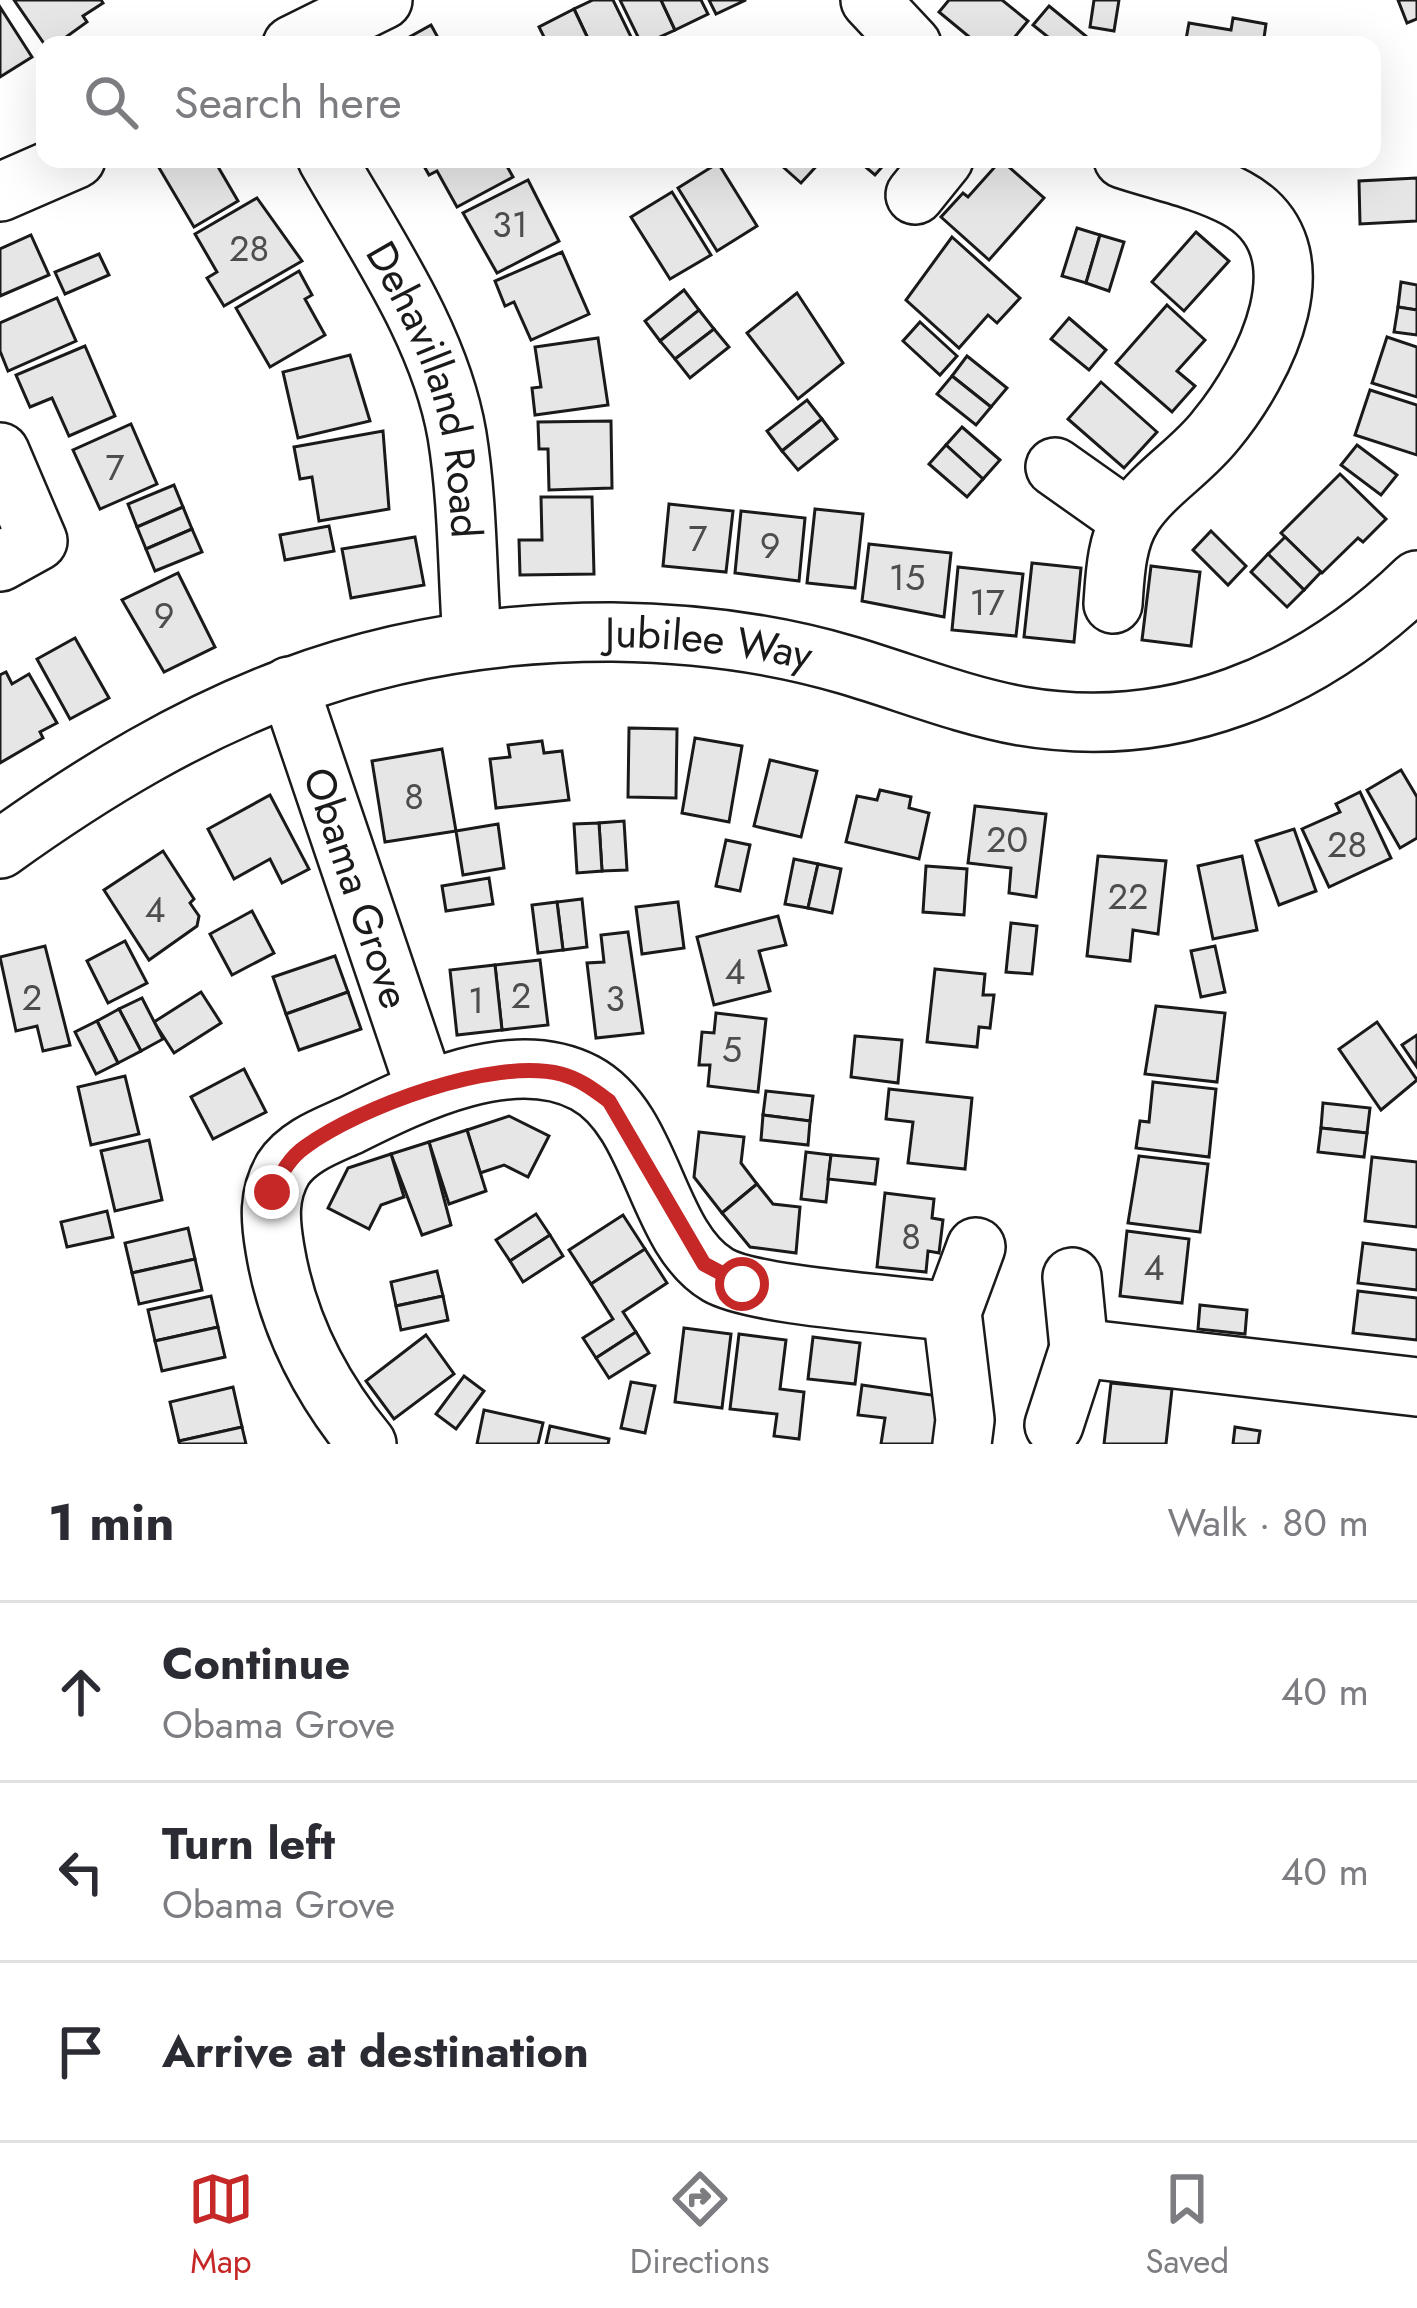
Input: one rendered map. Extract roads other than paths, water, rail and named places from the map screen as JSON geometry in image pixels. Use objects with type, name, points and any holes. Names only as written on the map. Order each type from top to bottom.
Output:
[{"type":"street","points":[[310,36],[383,0]]},
{"type":"street","points":[[0,192],[55,168]]},
{"type":"street","name":"Dehavilland Road","points":[[331,168],[401,289],[442,384],[457,434],[472,640]]},
{"type":"street","points":[[1113,604],[1117,558],[1130,520],[1153,489],[1215,432],[1242,396],[1263,355],[1285,288],[1283,260],[1257,213],[1235,197],[1150,168]]},
{"type":"street","points":[[0,452],[38,541],[0,562]]},
{"type":"street","points":[[1055,467],[1130,520]]},
{"type":"street","name":"Jubilee Way","points":[[0,849],[144,751],[289,686],[472,640],[615,632],[688,637],[842,663],[1022,716],[1138,722],[1262,690],[1318,661],[1375,621],[1417,580]]},
{"type":"street","name":"Obama Grove","points":[[289,686],[425,1088]]},
{"type":"street","points":[[346,1437],[292,1316],[270,1220],[272,1192],[285,1166],[305,1147],[425,1088],[529,1072],[559,1073],[586,1084],[624,1120],[691,1247],[722,1277],[952,1312]]},
{"type":"street","points":[[962,1444],[952,1312],[976,1247]]},
{"type":"street","points":[[1054,1425],[1078,1348],[1072,1277]]},
{"type":"street","points":[[1078,1348],[1417,1387]]}]
